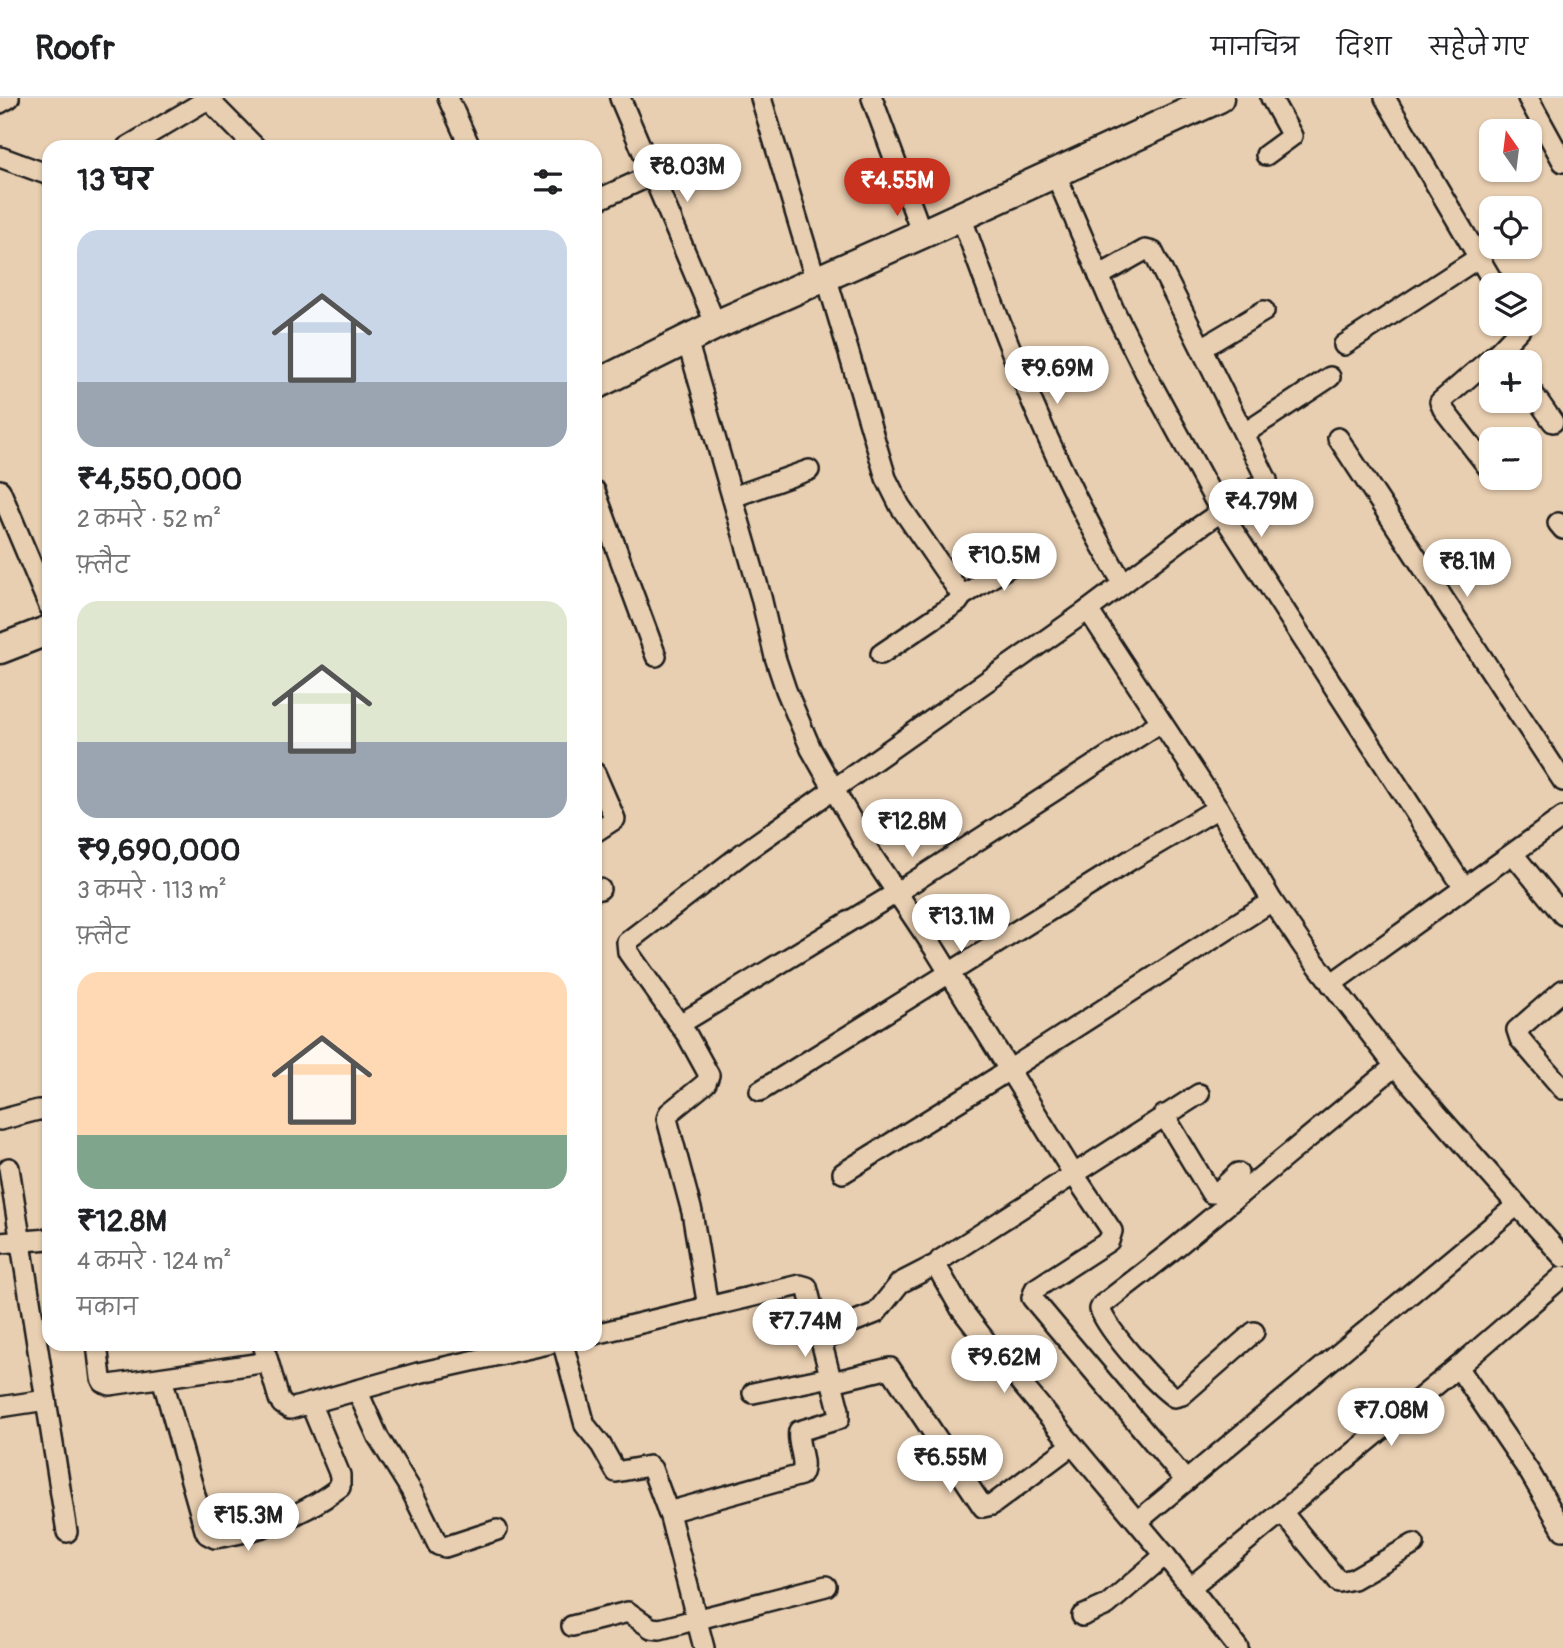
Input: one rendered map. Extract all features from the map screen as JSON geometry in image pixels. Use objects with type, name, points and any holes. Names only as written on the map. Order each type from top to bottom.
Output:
[{"type":"street","points":[[0,103],[9,98]]},
{"type":"street","points":[[448,98],[467,140]]},
{"type":"street","points":[[620,98],[716,325]]},
{"type":"street","points":[[761,98],[780,169],[826,285],[886,478],[900,506],[962,596]]},
{"type":"street","points":[[872,98],[922,234]]},
{"type":"street","points":[[602,380],[690,350],[716,325],[826,285],[922,234],[965,228],[1219,98]]},
{"type":"street","points":[[1266,155],[1292,136],[1271,98]]},
{"type":"street","points":[[1385,98],[1487,273]]},
{"type":"street","points":[[1528,98],[1563,162]]},
{"type":"street","points":[[139,140],[208,99],[248,140]]},
{"type":"street","points":[[0,157],[42,172]]},
{"type":"street","points":[[602,198],[652,175]]},
{"type":"street","points":[[1059,180],[1099,276],[1145,372],[1221,512],[1464,888]]},
{"type":"street","points":[[965,228],[1017,364],[1051,442],[1092,531],[1123,583]]},
{"type":"street","points":[[708,1307],[692,1212],[667,1119],[669,1113],[706,1083],[709,1074],[680,1024],[628,952],[627,942],[743,853],[1088,610],[1268,478],[1151,250],[1145,250],[1099,276]]},
{"type":"street","points":[[1344,345],[1478,258]]},
{"type":"street","points":[[1202,348],[1264,311]]},
{"type":"street","points":[[690,350],[786,691],[811,749],[833,791],[896,893],[1073,1173],[1110,1226],[1112,1237],[1035,1289],[1032,1298],[1186,1481]]},
{"type":"street","points":[[1479,374],[1440,402],[1479,456]]},
{"type":"street","points":[[1245,433],[1330,377]]},
{"type":"street","points":[[1542,406],[1553,422]]},
{"type":"street","points":[[1338,438],[1563,781]]},
{"type":"street","points":[[733,497],[809,470]]},
{"type":"street","points":[[0,490],[42,589]]},
{"type":"street","points":[[602,510],[656,656]]},
{"type":"street","points":[[881,654],[958,602],[962,596],[1026,556]]},
{"type":"street","points":[[1088,610],[1218,808],[1272,901],[1331,984],[1395,1066],[1563,1257]]},
{"type":"street","points":[[0,649],[42,633]]},
{"type":"street","points":[[680,1024],[896,893],[1161,722]]},
{"type":"street","points":[[602,789],[615,819],[602,827]]},
{"type":"street","points":[[760,1091],[1218,808]]},
{"type":"street","points":[[1331,984],[1563,817]]},
{"type":"street","points":[[1513,854],[1563,915]]},
{"type":"street","points":[[843,1173],[1272,901]]},
{"type":"street","points":[[1563,990],[1517,1030],[1520,1039],[1563,1089]]},
{"type":"street","points":[[1254,1332],[1182,1395],[1174,1398],[1143,1367],[1100,1309],[1395,1066]]},
{"type":"street","points":[[819,1335],[833,1336],[848,1324],[876,1313],[900,1283],[937,1264],[1073,1173],[1199,1094]]},
{"type":"street","points":[[0,1120],[42,1110]]},
{"type":"street","points":[[1164,1115],[1211,1193],[1217,1193],[1238,1173]]},
{"type":"street","points":[[9,1168],[67,1532]]},
{"type":"street","points":[[1138,1521],[1516,1206]]},
{"type":"street","points":[[0,1243],[42,1240]]},
{"type":"street","points":[[937,1264],[939,1273],[961,1310],[1192,1586],[1238,1648]]},
{"type":"street","points":[[1192,1586],[1458,1367],[1563,1276]]},
{"type":"street","points":[[602,1332],[804,1285],[807,1287],[839,1419],[799,1431],[804,1469],[801,1475],[668,1513]]},
{"type":"street","points":[[98,1351],[101,1378],[106,1384],[162,1378],[265,1353],[282,1404],[290,1409],[418,1373],[517,1351]]},
{"type":"street","points":[[565,1351],[587,1431],[601,1446],[616,1472],[651,1467],[668,1513],[704,1648]]},
{"type":"street","points":[[1458,1367],[1530,1473],[1563,1530]]},
{"type":"street","points":[[753,1393],[890,1368],[983,1507],[992,1505],[1072,1444]]},
{"type":"street","points":[[162,1378],[205,1530],[215,1538],[273,1526],[328,1496],[340,1486],[340,1475],[311,1405]]},
{"type":"street","points":[[357,1390],[378,1437],[411,1490],[438,1545],[445,1547],[497,1530]]},
{"type":"street","points":[[0,1406],[46,1400]]},
{"type":"street","points":[[1282,1512],[1339,1582],[1353,1579],[1415,1544]]},
{"type":"street","points":[[1082,1616],[1107,1605],[1166,1555]]},
{"type":"street","points":[[572,1626],[628,1612],[655,1629],[826,1586]]}]
